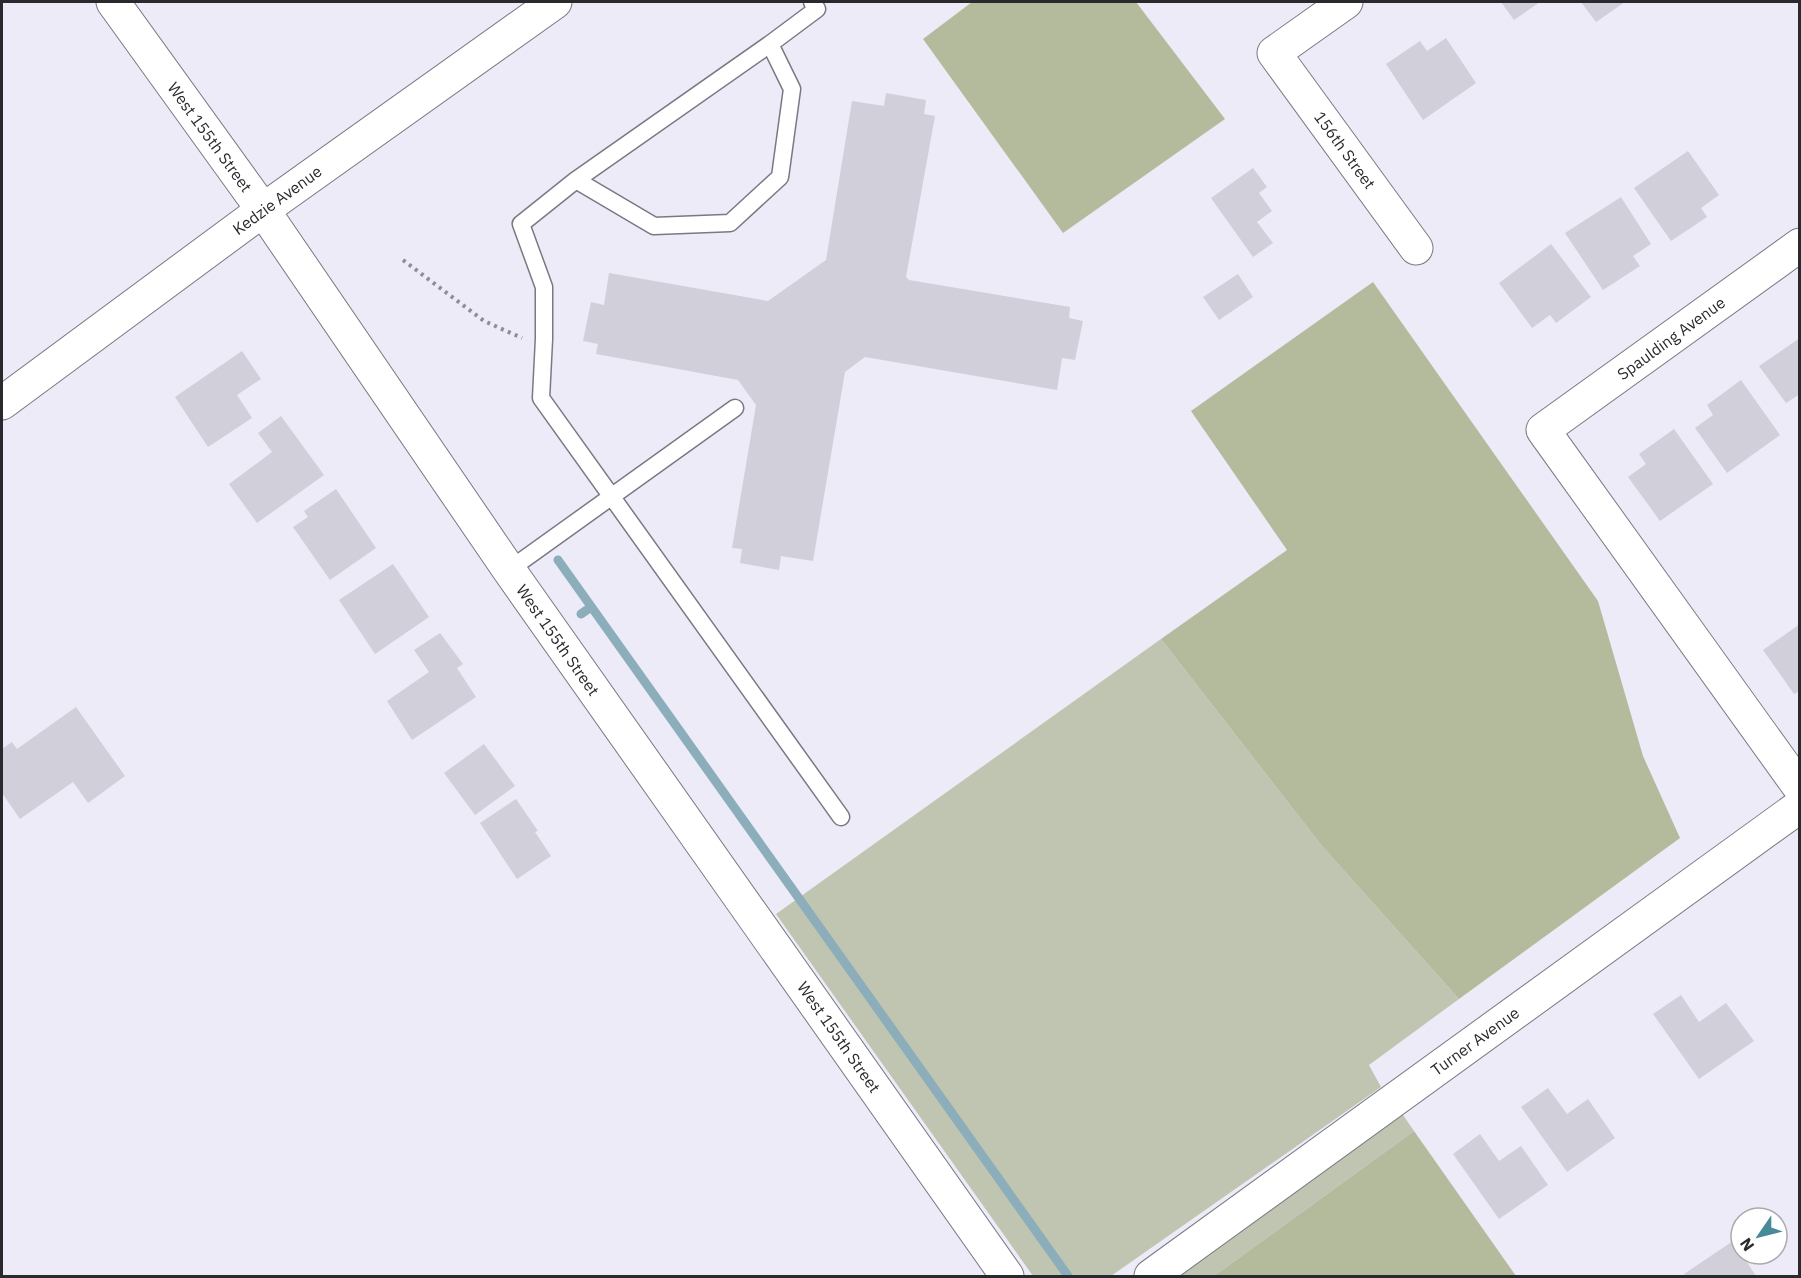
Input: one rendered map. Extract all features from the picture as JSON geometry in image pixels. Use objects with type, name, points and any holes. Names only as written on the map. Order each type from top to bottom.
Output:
[{"type":"street","name":"West 155th Street","points":[[113,2],[262,210],[509,570],[1007,1276]]},
{"type":"street","name":"Kedzie Avenue","points":[[2,403],[262,210],[555,2]]},
{"type":"street","name":"156th Street","points":[[1346,2],[1274,53],[1416,248]]},
{"type":"street","name":"Spaulding Avenue","points":[[1800,245],[1543,430],[1800,788]]},
{"type":"street","name":"Turner Avenue","points":[[1151,1276],[1800,806]]},
{"type":"lane","points":[[812,2],[817,9],[576,180],[521,224],[544,286],[541,398],[841,817]]},
{"type":"lane","points":[[576,180],[654,226],[730,223],[780,177],[792,89],[770,44]]},
{"type":"lane","points":[[509,570],[735,408]]},
{"type":"path","points":[[403,260],[484,321],[523,339]]},
{"type":"green space","points":[[972,2],[1136,2],[1225,119],[1063,233],[923,39]]},
{"type":"green space","points":[[1373,282],[1598,601],[1643,756],[1680,838],[1459,999],[1322,846],[1161,639],[1287,550],[1191,411]]},
{"type":"green space","points":[[1161,639],[1322,846],[1459,999],[1369,1065],[1381,1087],[1111,1276],[1033,1276],[776,914]]},
{"type":"green space","points":[[1401,1112],[1414,1131],[1214,1276],[1176,1276]]},
{"type":"green space","points":[[1414,1131],[1516,1276],[1214,1276]]},
{"type":"building","points":[[1501,2],[1540,2],[1514,20]]},
{"type":"building","points":[[1581,2],[1625,2],[1596,22]]},
{"type":"building","points":[[1446,38],[1476,83],[1423,120],[1386,64],[1420,41],[1427,51]]},
{"type":"building","points":[[886,93],[926,100],[924,114],[935,116],[906,277],[909,280],[1070,307],[1069,318],[1083,321],[1075,360],[1062,358],[1057,390],[865,357],[845,372],[813,561],[781,556],[779,570],[740,563],[742,549],[732,548],[756,405],[738,380],[596,354],[598,344],[583,341],[591,302],[604,305],[609,273],[768,301],[826,260],[852,101],[884,106]]},
{"type":"building","points":[[1688,151],[1719,195],[1701,208],[1707,217],[1671,241],[1634,188]]},
{"type":"building","points":[[1253,168],[1267,187],[1259,193],[1272,211],[1257,222],[1273,243],[1253,257],[1211,198]]},
{"type":"building","points":[[1621,197],[1651,244],[1633,256],[1640,266],[1603,290],[1565,233]]},
{"type":"building","points":[[1551,244],[1591,297],[1556,323],[1550,315],[1532,328],[1499,283]]},
{"type":"building","points":[[1238,274],[1253,297],[1219,320],[1203,297]]},
{"type":"building","points":[[1800,338],[1800,394],[1786,403],[1759,366]]},
{"type":"building","points":[[242,351],[261,379],[237,395],[252,418],[208,447],[175,397]]},
{"type":"building","points":[[1741,380],[1780,435],[1727,473],[1695,428],[1713,415],[1707,405]]},
{"type":"building","points":[[281,416],[324,475],[257,523],[229,484],[272,452],[258,433]]},
{"type":"building","points":[[1674,429],[1713,484],[1660,521],[1628,477],[1646,464],[1639,454]]},
{"type":"building","points":[[336,489],[376,548],[330,580],[293,527],[308,517],[304,511]]},
{"type":"building","points":[[393,564],[429,617],[375,654],[339,600]]},
{"type":"building","points":[[1800,624],[1800,691],[1794,694],[1763,650]]},
{"type":"building","points":[[440,633],[463,664],[457,668],[476,697],[412,740],[387,701],[429,672],[414,650]]},
{"type":"building","points":[[76,707],[125,776],[88,803],[73,782],[20,819],[2,793],[2,749],[12,742],[17,749]]},
{"type":"building","points":[[484,744],[515,786],[475,815],[444,773]]},
{"type":"building","points":[[516,799],[538,831],[535,832],[551,856],[517,879],[480,823]]},
{"type":"building","points":[[1681,995],[1699,1022],[1726,1003],[1754,1041],[1699,1079],[1653,1014]]},
{"type":"building","points":[[1548,1088],[1567,1114],[1588,1099],[1615,1138],[1567,1172],[1521,1107]]},
{"type":"building","points":[[1480,1134],[1499,1161],[1521,1146],[1548,1185],[1499,1219],[1453,1154]]},
{"type":"building","points":[[1729,1244],[1729,1266],[1749,1266],[1756,1276],[1686,1276],[1684,1274]]},
{"type":"waterway","points":[[558,560],[1068,1276]]},
{"type":"waterway","points":[[581,614],[591,607]]}]
